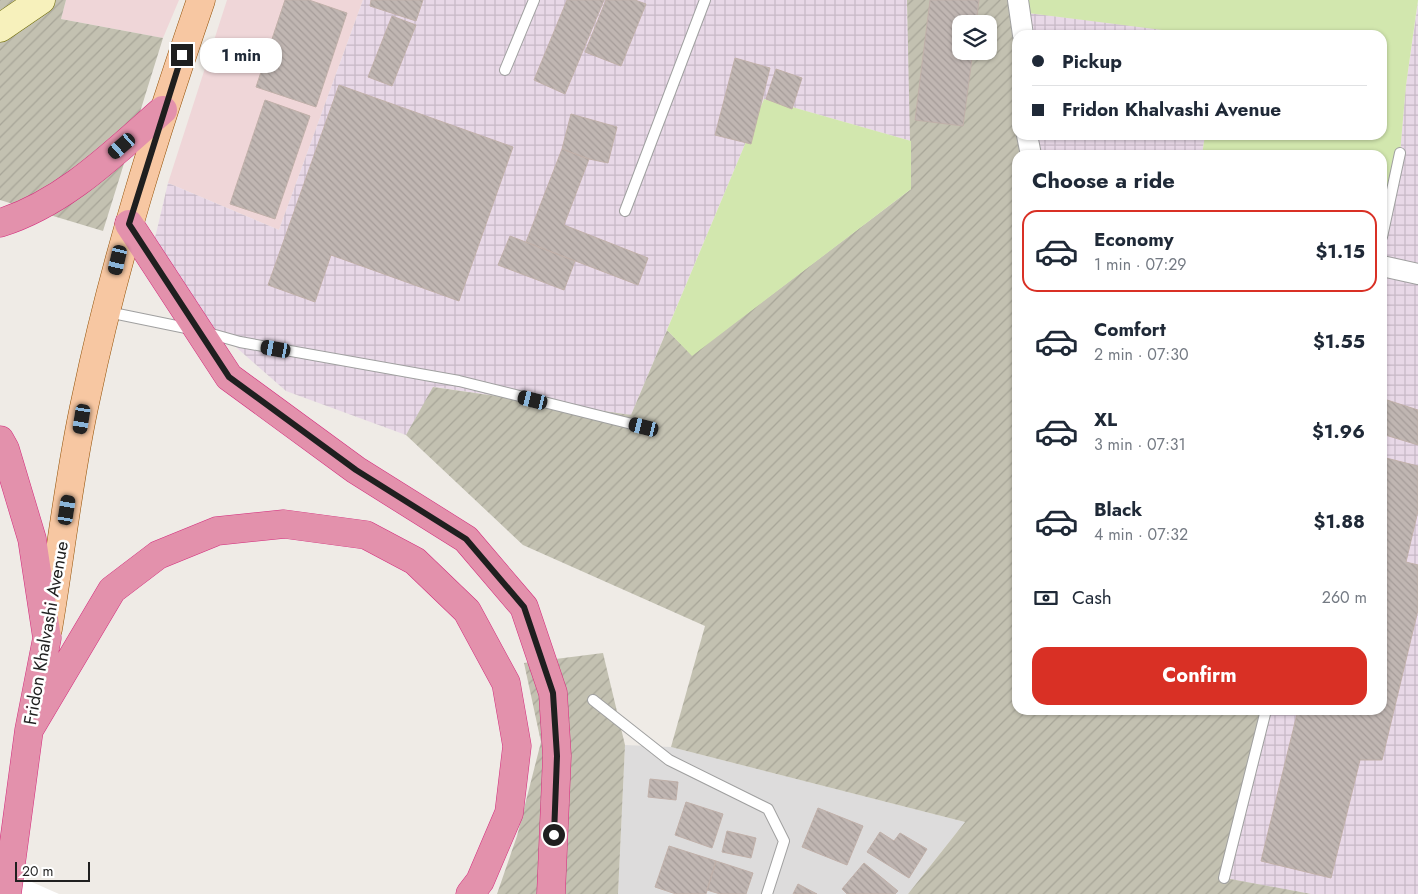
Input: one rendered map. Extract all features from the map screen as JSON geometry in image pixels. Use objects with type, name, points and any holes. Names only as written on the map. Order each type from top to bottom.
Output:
[{"type":"highway","points":[[0,223],[20,216],[68,190],[163,110]]},
{"type":"highway","points":[[129,224],[196,330],[229,377],[356,470],[466,539],[524,607],[553,693],[557,756],[552,894]]},
{"type":"highway","points":[[0,440],[5,449],[32,539],[47,638]]},
{"type":"highway","points":[[29,730],[112,590],[158,554],[217,531],[284,524],[366,535],[415,561],[467,611],[506,683],[517,746],[509,812],[480,881],[470,894]]},
{"type":"highway","name":"Fridon Khalvashi Avenue","points":[[7,894],[29,730],[47,638]]},
{"type":"main road","name":"Fridon Khalvashi Avenue","points":[[47,638],[85,401],[118,260],[163,110],[201,0]]},
{"type":"street","points":[[0,28],[41,0]]},
{"type":"street","points":[[1018,0],[1022,30]]},
{"type":"street","points":[[1387,267],[1418,274]]},
{"type":"lane","points":[[505,70],[534,0]]},
{"type":"lane","points":[[625,211],[705,0]]},
{"type":"lane","points":[[1387,214],[1400,153]]},
{"type":"lane","points":[[106,311],[196,330],[240,342],[459,381],[644,427]]},
{"type":"lane","points":[[593,700],[669,760],[768,809],[784,841],[767,894]]},
{"type":"lane","points":[[1224,878],[1265,715]]},
{"type":"shaded area","points":[[0,0],[66,0],[61,19],[163,38],[103,231],[0,200]]},
{"type":"shaded area","points":[[66,0],[179,0],[163,38],[61,19]]},
{"type":"shaded area","points":[[227,0],[363,0],[279,230],[168,183]]},
{"type":"shaded area","points":[[363,0],[907,0],[911,141],[764,99],[631,415],[434,387],[406,435],[286,391],[204,319],[155,238],[168,183],[279,230]]},
{"type":"shaded area","points":[[907,0],[1018,0],[1018,30],[1012,30],[1012,140],[1021,140],[1028,150],[1012,150],[1012,715],[1265,715],[1225,878],[1311,894],[908,894],[965,822],[671,747],[705,626],[523,545],[406,435],[433,387],[631,415],[667,330],[692,355],[911,189]]},
{"type":"shaded area","points":[[1418,3],[1418,894],[1311,894],[1224,878],[1265,715],[1387,715],[1387,214],[1400,153],[1406,85]]},
{"type":"shaded area","points":[[1020,12],[1169,30],[1022,30]]},
{"type":"shaded area","points":[[1028,140],[1204,140],[1203,150],[1030,150]]},
{"type":"shaded area","points":[[603,653],[625,745],[618,894],[497,894],[517,836],[541,742],[524,663]]},
{"type":"shaded area","points":[[625,745],[671,747],[965,822],[908,894],[618,894]]},
{"type":"green space","points":[[1018,0],[1418,0],[1406,85],[1400,153],[1387,217],[1387,150],[1203,150],[1204,140],[1387,140],[1387,30],[1162,30],[1020,12]]},
{"type":"green space","points":[[764,99],[911,141],[911,189],[692,356],[667,330]]},
{"type":"pier","points":[[0,868],[59,894],[0,894]]},
{"type":"building","points":[[285,0],[309,0],[347,13],[316,107],[256,87]]},
{"type":"building","points":[[371,0],[423,0],[416,21],[370,6]]},
{"type":"building","points":[[567,0],[604,0],[565,94],[534,80]]},
{"type":"building","points":[[606,0],[635,0],[646,4],[621,66],[585,52]]},
{"type":"building","points":[[930,0],[979,0],[977,15],[952,15],[952,60],[972,60],[963,126],[915,120]]},
{"type":"building","points":[[392,16],[416,25],[392,86],[368,77]]},
{"type":"building","points":[[735,58],[770,68],[751,144],[715,135]]},
{"type":"building","points":[[776,69],[802,78],[792,109],[766,99]]},
{"type":"building","points":[[339,85],[513,147],[459,301],[331,255],[315,302],[268,285]]},
{"type":"building","points":[[265,100],[310,116],[275,219],[230,204]]},
{"type":"building","points":[[571,114],[617,127],[608,163],[589,159],[562,149]]},
{"type":"building","points":[[562,149],[589,159],[564,225],[648,258],[638,285],[526,242]]},
{"type":"building","points":[[510,236],[575,261],[564,290],[498,265]]},
{"type":"building","points":[[1387,400],[1418,410],[1418,445],[1387,436]]},
{"type":"building","points":[[1387,458],[1418,466],[1418,511],[1406,562],[1418,565],[1418,610],[1382,760],[1360,760],[1331,878],[1261,861],[1297,715],[1387,715]]},
{"type":"building","points":[[650,779],[678,782],[676,800],[648,797]]},
{"type":"building","points":[[686,802],[723,814],[712,848],[675,835]]},
{"type":"building","points":[[818,808],[863,826],[847,865],[802,847]]},
{"type":"building","points":[[727,831],[756,838],[751,858],[722,852]]},
{"type":"building","points":[[880,832],[894,841],[900,833],[927,849],[909,878],[867,852]]},
{"type":"building","points":[[669,846],[716,861],[706,894],[676,894],[655,887]]},
{"type":"building","points":[[716,861],[753,873],[746,894],[720,894],[707,890]]},
{"type":"building","points":[[864,863],[898,891],[895,894],[847,894],[842,889]]},
{"type":"building","points":[[798,884],[817,894],[793,894]]},
{"type":"route","points":[[182,55],[163,110],[129,224],[196,330],[229,377],[356,470],[466,539],[524,607],[553,693],[557,756],[554,835]]}]
